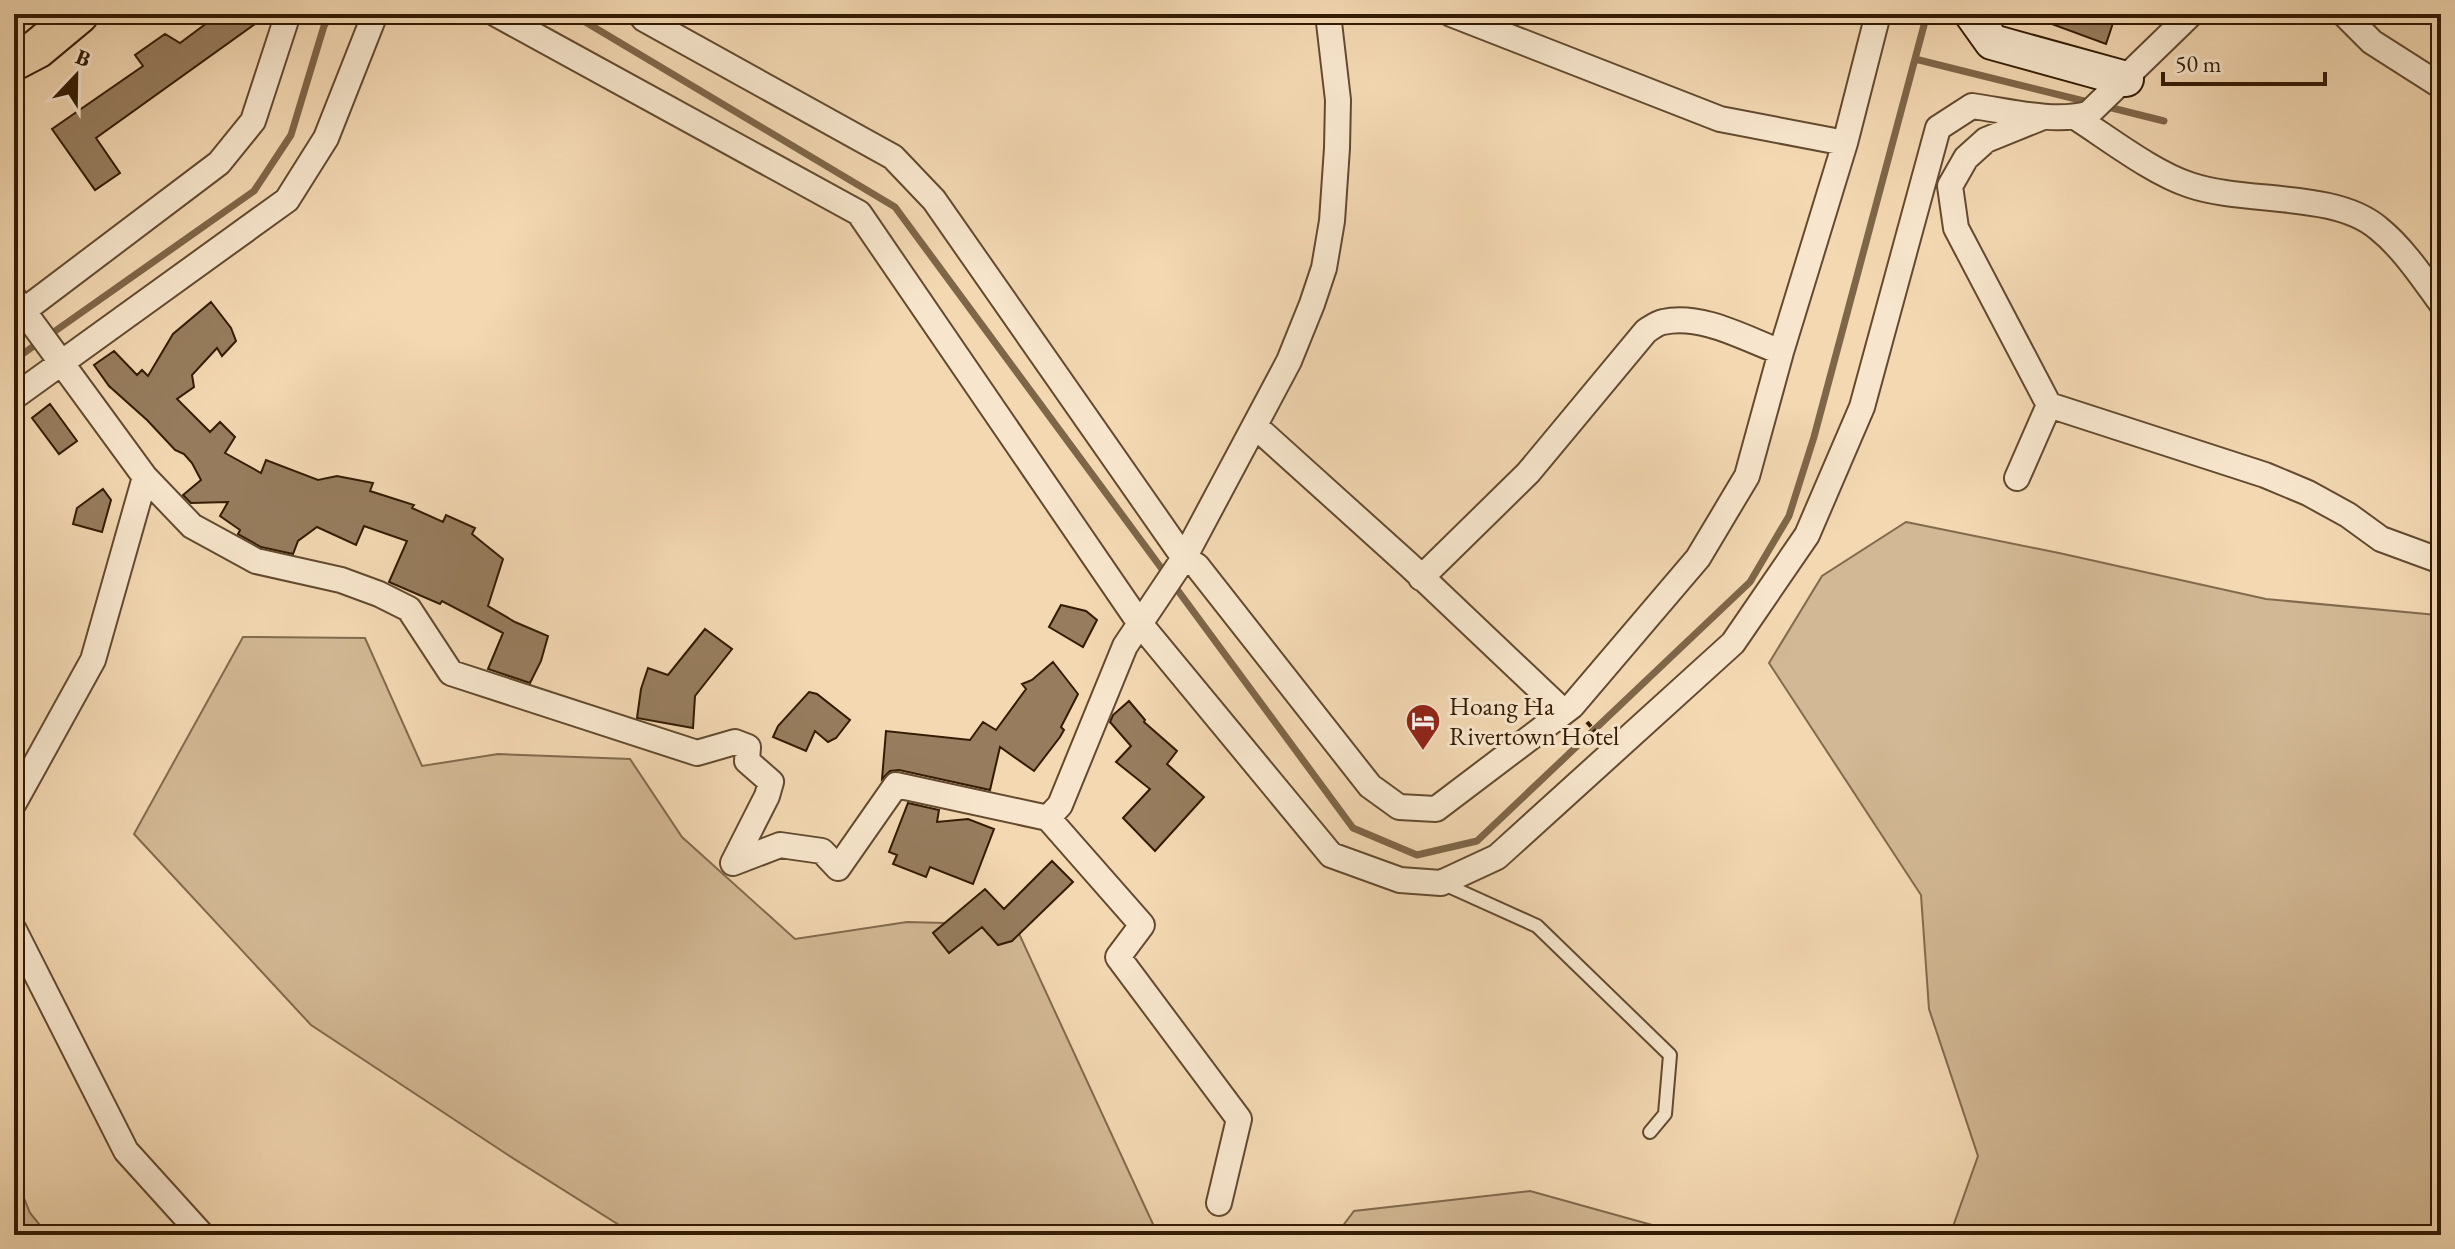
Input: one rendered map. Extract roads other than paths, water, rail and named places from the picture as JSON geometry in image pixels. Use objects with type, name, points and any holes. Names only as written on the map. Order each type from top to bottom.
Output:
[{"type":"main road","points":[[14,61],[37,49],[79,14]]},
{"type":"street","points":[[288,14],[253,121],[219,163],[17,309],[62,364],[145,477],[192,526],[256,561],[341,580],[409,609],[451,673],[697,753],[735,742],[748,747],[747,761],[771,782],[733,863],[780,845],[822,851],[838,868],[896,785],[1048,818],[1142,925],[1118,957],[1239,1119],[1219,1203]]},
{"type":"street","points":[[14,397],[287,200],[326,138],[375,14]]},
{"type":"street","points":[[496,14],[859,213],[1145,618],[1331,855],[1400,880],[1441,883],[1497,857],[1733,643],[1807,535],[1862,407],[1938,128],[1972,106],[2045,116],[2081,116],[2189,185],[2243,197],[2347,210],[2365,218],[2392,241],[2441,303]]},
{"type":"street","points":[[640,14],[893,157],[934,200],[1182,562],[1197,566],[1370,786],[1399,807],[1436,809],[1571,712],[1698,558],[1747,476],[1845,143],[1878,14]]},
{"type":"street","points":[[1048,818],[1060,805],[1125,646],[1182,562],[1289,361],[1312,304],[1330,236],[1337,148],[1338,100],[1328,14]]},
{"type":"street","points":[[1451,14],[1720,119],[1845,143]]},
{"type":"street","points":[[1972,14],[1992,42],[2121,83]]},
{"type":"street","points":[[2081,116],[2121,83],[2191,14]]},
{"type":"street","points":[[2344,14],[2372,42],[2441,86]]},
{"type":"street","points":[[2045,116],[1986,140],[1966,158],[1950,186],[1956,228],[2049,405],[2265,475],[2308,493],[2348,515],[2381,539],[2441,561]]},
{"type":"street","points":[[1421,578],[1528,473],[1646,331],[1662,322],[1688,321],[1781,352]]},
{"type":"street","points":[[2017,478],[2049,405]]},
{"type":"street","points":[[1255,426],[1571,712]]},
{"type":"street","points":[[14,803],[93,660],[145,477]]},
{"type":"street","points":[[14,930],[126,1151],[202,1235]]},
{"type":"lane","points":[[1441,883],[1537,926],[1670,1055],[1665,1114],[1650,1132]]},
{"type":"waterway","points":[[14,360],[254,191],[291,135],[324,26],[331,14]]},
{"type":"waterway","points":[[572,14],[895,207],[1353,828],[1417,855],[1477,841],[1750,582],[1789,516],[1814,437],[1927,14]]},
{"type":"waterway","points":[[1915,59],[2092,103]]},
{"type":"waterway","points":[[2104,106],[2164,121]]},
{"type":"place","name":"Hoang Ha Rivertown Hotel","points":[[1423,752]]}]
